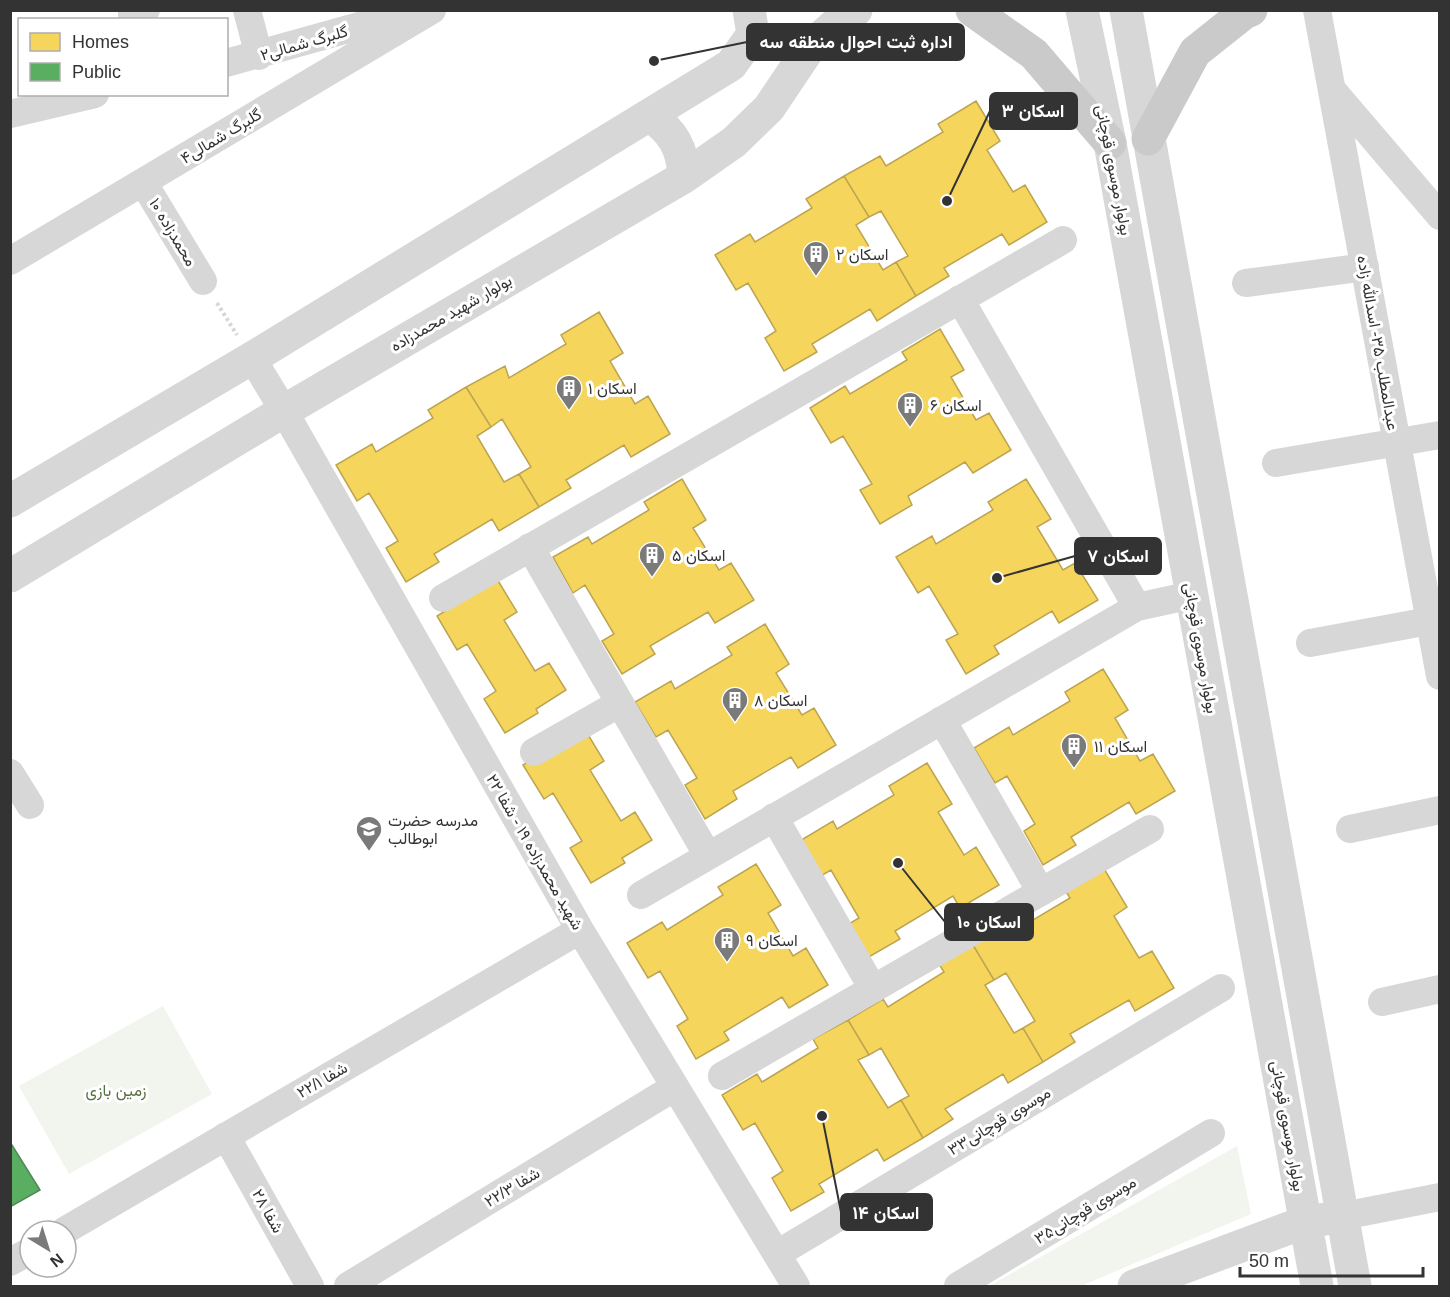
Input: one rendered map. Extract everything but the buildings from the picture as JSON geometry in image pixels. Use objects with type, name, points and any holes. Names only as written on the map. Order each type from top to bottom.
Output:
[{"type":"main road","points":[[972,10],[1034,54],[1110,143]]},
{"type":"main road","points":[[1148,139],[1196,52],[1244,13],[1251,10]]},
{"type":"street","points":[[247,10],[259,56]]},
{"type":"street","name":"گلبرگ شمالی۲","points":[[228,63],[259,56],[416,10]]},
{"type":"street","name":"گلبرگ شمالی۴","points":[[10,261],[432,10]]},
{"type":"street","points":[[10,501],[252,358],[732,65],[753,34],[749,10]]},
{"type":"street","name":"بولوار شهید محمدزاده","points":[[10,576],[284,411],[684,177],[734,142],[769,108],[810,47],[848,14],[856,10]]},
{"type":"street","name":"بولوار موسوی قوچانی","points":[[1082,10],[1110,143],[1317,1287]]},
{"type":"street","points":[[1126,10],[1355,1287]]},
{"type":"street","name":"عبدالمطلب ۳۵- اسدالله زاده","points":[[1317,10],[1397,443],[1434,620],[1440,676]]},
{"type":"street","points":[[1332,90],[1440,216]]},
{"type":"street","points":[[10,114],[86,96]]},
{"type":"street","points":[[649,116],[661,124],[676,141],[683,162],[684,177]]},
{"type":"street","name":"محمدزاده ۱۰","points":[[143,182],[203,281]]},
{"type":"street","points":[[443,598],[1063,240]]},
{"type":"street","points":[[1246,283],[1365,267]]},
{"type":"street","points":[[960,299],[1137,607]]},
{"type":"street","points":[[1145,338],[1184,334]]},
{"type":"street","name":"شهید محمدزاده ۱۹ - شفا ۲۲","points":[[252,358],[580,930],[796,1287]]},
{"type":"street","points":[[1276,463],[1440,435]]},
{"type":"street","points":[[530,548],[708,856]]},
{"type":"street","points":[[642,895],[1137,607],[1192,595]]},
{"type":"street","points":[[1310,643],[1434,620]]},
{"type":"street","points":[[534,752],[620,703]]},
{"type":"street","points":[[942,720],[1041,892]]},
{"type":"street","points":[[10,773],[30,805]]},
{"type":"street","points":[[1350,829],[1440,810]]},
{"type":"street","points":[[774,818],[873,989]]},
{"type":"street","points":[[722,1076],[1150,829]]},
{"type":"street","name":"۲۲/۱ شفا","points":[[78,1223],[580,930]]},
{"type":"street","name":"موسوی قوچانی۳۳","points":[[777,1254],[1221,988]]},
{"type":"street","points":[[1382,1002],[1440,989]]},
{"type":"street","name":"شفا ۲۲/۳","points":[[348,1287],[675,1087]]},
{"type":"street","name":"موسوی قوچانی۳۵","points":[[958,1287],[1211,1133]]},
{"type":"street","name":"شفا ۲۸","points":[[226,1136],[310,1287]]},
{"type":"street","points":[[1134,1287],[1305,1222],[1440,1197]]},
{"type":"path","points":[[203,281],[252,358]]},
{"type":"green space","name":"زمین بازی","points":[[163,1006],[212,1094],[69,1174],[19,1086]]},
{"type":"green space","points":[[1237,1146],[1251,1214],[1081,1286],[989,1286]]},
{"type":"place","name":"اداره ثبت احوال منطقه سه","points":[[654,61]]},
{"type":"place","name":"اسکان ۳","points":[[947,201]]},
{"type":"place","name":"اسکان ۲","points":[[816,277]]},
{"type":"place","name":"اسکان ۱","points":[[569,411]]},
{"type":"place","name":"اسکان ۶","points":[[910,428]]},
{"type":"place","name":"اسکان ۵","points":[[652,578]]},
{"type":"place","name":"اسکان ۷","points":[[997,578]]},
{"type":"place","name":"اسکان ۸","points":[[735,723]]},
{"type":"place","name":"اسکان ۱۱","points":[[1074,769]]},
{"type":"place","name":"مدرسه حضرت ابوطالب","points":[[369,852]]},
{"type":"place","name":"اسکان ۱۰","points":[[898,863]]},
{"type":"place","name":"اسکان ۹","points":[[727,963]]},
{"type":"place","name":"اسکان ۱۴","points":[[822,1116]]}]
